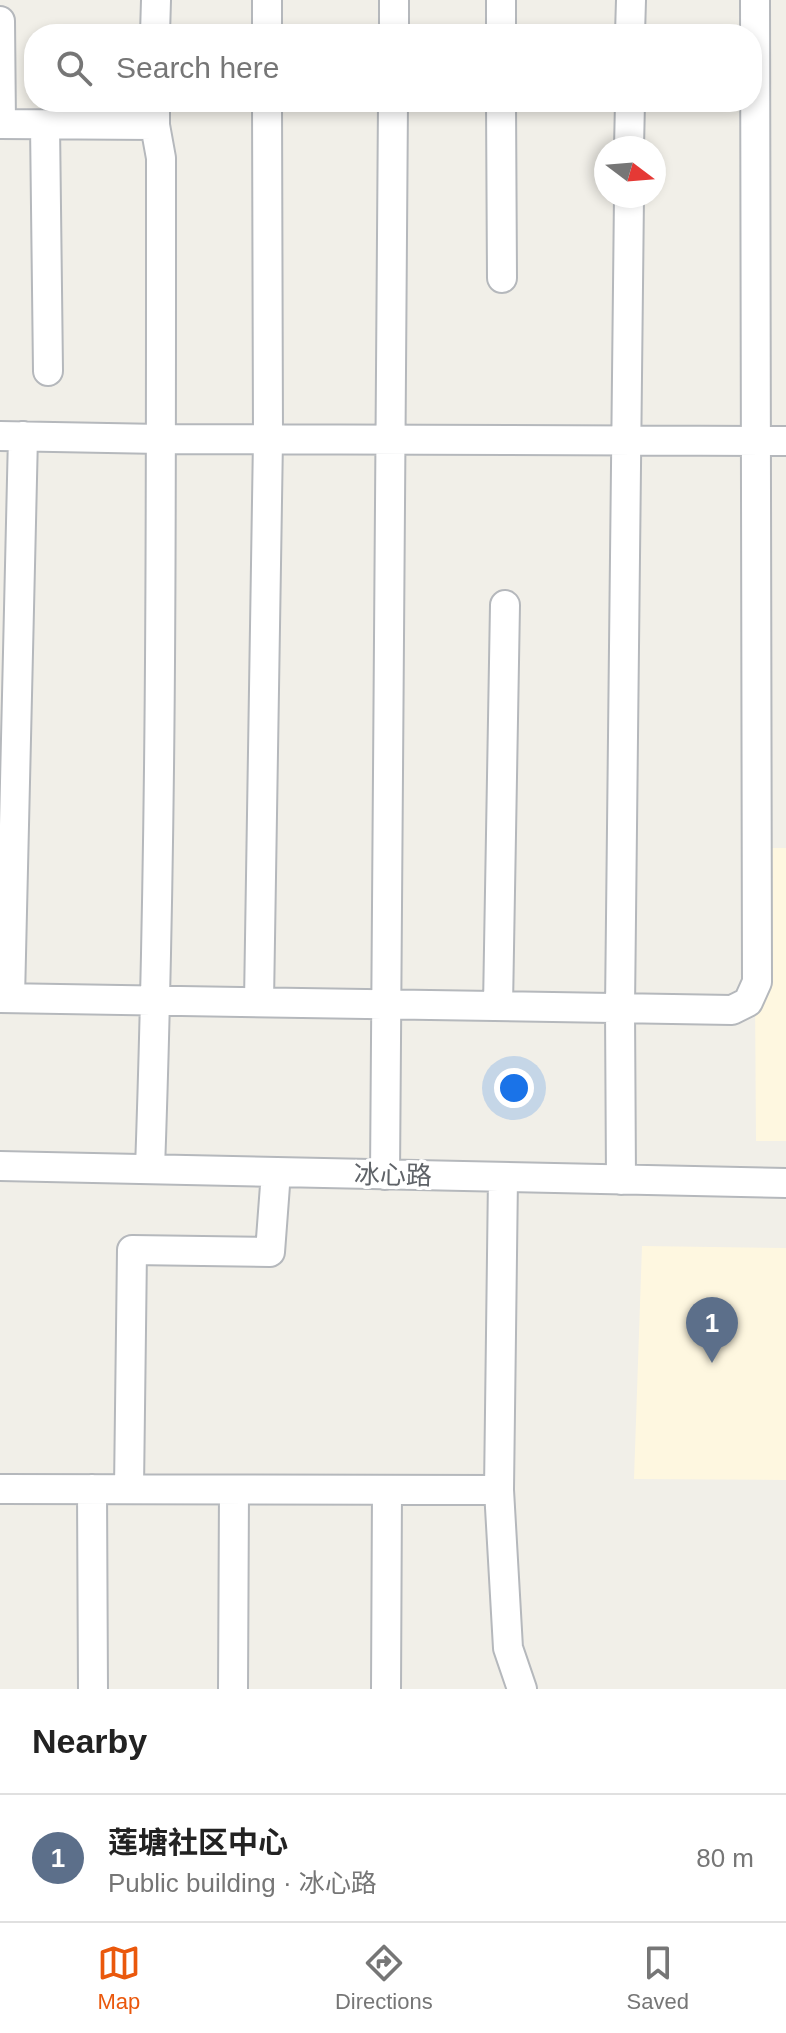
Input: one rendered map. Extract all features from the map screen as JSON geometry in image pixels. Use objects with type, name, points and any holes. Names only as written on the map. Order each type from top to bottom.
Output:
[{"type":"street","points":[[155,24],[156,0]]},
{"type":"street","points":[[267,0],[267,24]]},
{"type":"street","points":[[394,0],[394,24]]},
{"type":"street","points":[[501,0],[501,24]]},
{"type":"street","points":[[630,24],[631,0]]},
{"type":"street","points":[[755,0],[755,24]]},
{"type":"street","points":[[0,21],[0,124],[45,125],[155,113],[161,158],[156,1001],[150,1169]]},
{"type":"street","points":[[259,1002],[268,439],[267,112]]},
{"type":"street","points":[[385,1175],[393,112]]},
{"type":"street","points":[[501,112],[502,278]]},
{"type":"street","points":[[629,136],[630,112]]},
{"type":"street","points":[[755,112],[756,441],[757,982],[748,1002],[732,1010],[5,998],[12,436],[161,439],[390,439],[626,440],[756,441],[786,441]]},
{"type":"street","points":[[45,125],[48,371]]},
{"type":"street","points":[[621,1180],[629,208]]},
{"type":"street","points":[[498,1006],[505,605]]},
{"type":"street","name":"冰心路","points":[[0,1166],[786,1183]]},
{"type":"street","points":[[129,1489],[132,1250],[270,1252],[276,1172]]},
{"type":"street","points":[[503,1177],[499,1490],[508,1648],[522,1689]]},
{"type":"street","points":[[0,1489],[499,1490]]},
{"type":"street","points":[[92,1489],[93,1689]]},
{"type":"street","points":[[233,1689],[234,1490]]},
{"type":"street","points":[[386,1689],[387,1490]]},
{"type":"shaded area","points":[[754,848],[786,848],[786,1141],[756,1141]]},
{"type":"shaded area","points":[[642,1246],[786,1248],[786,1480],[634,1479]]},
{"type":"place","name":"莲塘社区中心","points":[[712,1363]]}]
